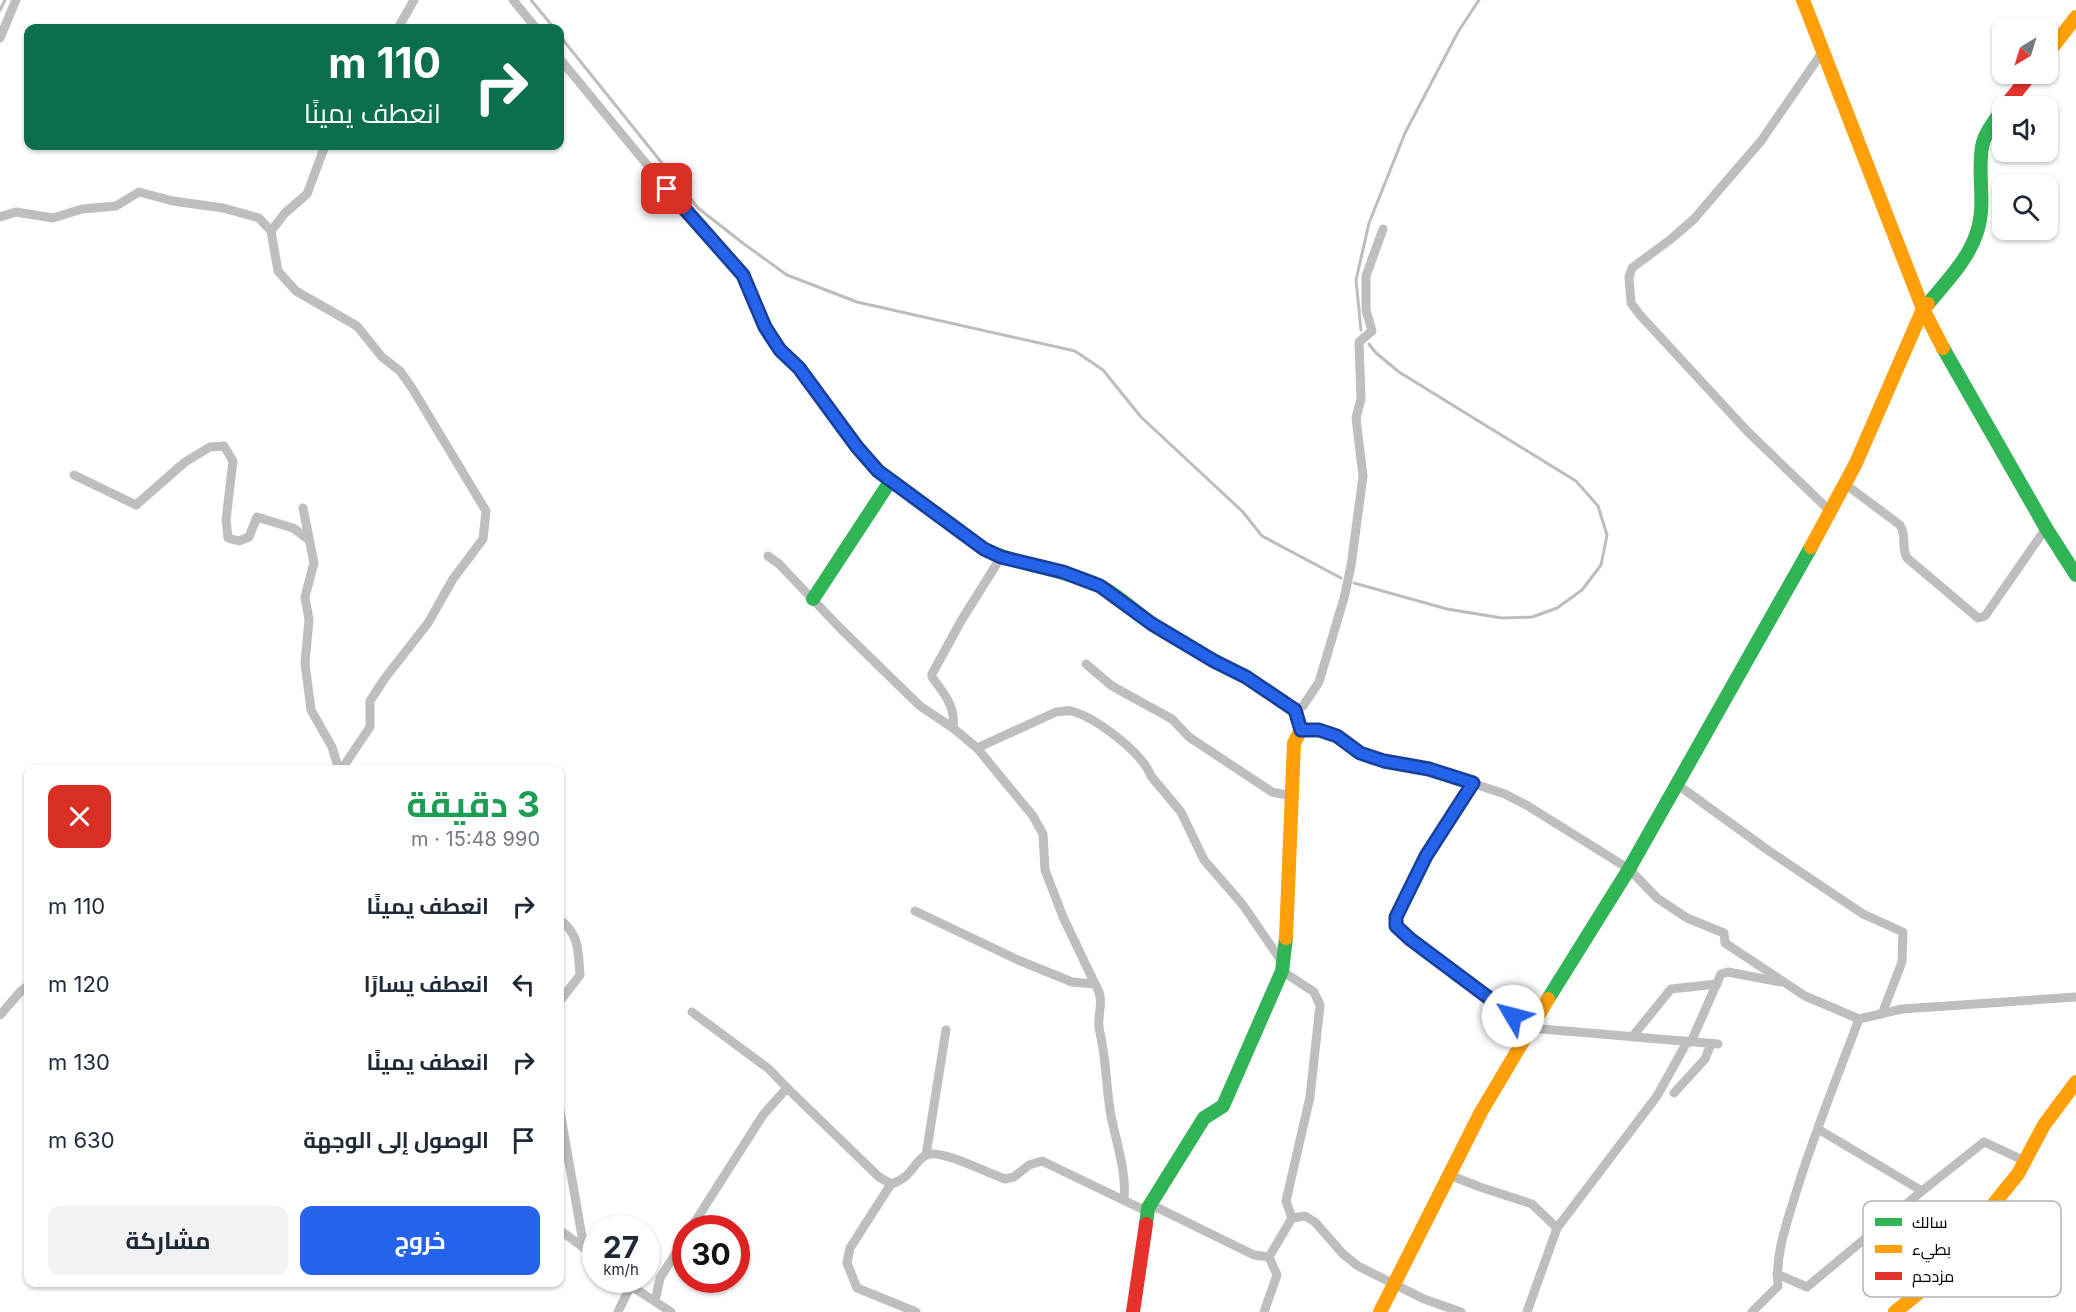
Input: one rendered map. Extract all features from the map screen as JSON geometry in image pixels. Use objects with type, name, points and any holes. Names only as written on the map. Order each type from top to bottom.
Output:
[{"type":"street","points":[[0,38],[16,0]]},
{"type":"street","points":[[400,24],[414,0]]},
{"type":"street","points":[[513,0],[533,24]]},
{"type":"street","points":[[1803,0],[1923,309],[1950,363],[2076,575]]},
{"type":"street","points":[[2058,40],[2076,17]]},
{"type":"street","points":[[1823,51],[1761,141],[1694,219],[1632,268],[1629,277],[1631,303],[1640,315],[1748,432],[1831,512]]},
{"type":"street","points":[[564,64],[674,198],[743,275],[765,327],[780,350],[799,368],[857,447],[878,471],[984,549],[1001,557],[1063,572],[1100,586],[1152,624],[1246,677],[1295,710],[1301,730],[1294,743],[1286,934],[1282,966],[1223,1106],[1203,1118],[1148,1208],[1133,1312]]},
{"type":"street","points":[[2013,96],[2023,84]]},
{"type":"street","points":[[1380,1312],[1481,1112],[1530,1028],[1629,869],[1831,512],[1923,309],[1959,266],[1976,236],[1982,211],[1982,146],[1992,125]]},
{"type":"street","points":[[271,231],[285,213],[307,194],[324,150]]},
{"type":"street","points":[[0,217],[16,213],[52,218],[82,209],[116,206],[139,192],[173,201],[223,208],[259,218],[271,231],[278,271],[296,291],[357,326],[382,357],[400,371],[412,388],[486,511],[483,539],[453,579],[428,622],[384,678],[370,701],[370,727],[343,765]]},
{"type":"street","points":[[1295,710],[1303,706],[1319,682],[1351,566],[1363,476],[1356,418],[1360,399],[1359,342],[1372,332],[1366,310],[1366,276],[1383,229]]},
{"type":"street","points":[[74,476],[136,506],[184,462],[210,447],[224,446],[233,461],[226,520],[228,538],[239,541],[249,537],[257,517],[293,528],[308,539]]},
{"type":"street","points":[[813,599],[891,480]]},
{"type":"street","points":[[1845,484],[1900,525],[1905,533],[1903,551],[1906,558],[1978,618],[1985,616],[2046,528]]},
{"type":"street","points":[[303,508],[314,563],[305,597],[309,620],[305,663],[311,710],[332,747],[338,765]]},
{"type":"street","points":[[768,556],[920,706],[953,728],[977,748],[1032,816],[1043,834],[1045,870],[1063,917],[1101,994],[1099,1029],[1104,1047],[1107,1089],[1114,1129],[1126,1182],[1124,1200]]},
{"type":"street","points":[[953,728],[955,717],[950,701],[932,674],[961,621],[1001,557]]},
{"type":"street","points":[[1086,664],[1112,686],[1172,718],[1189,737],[1272,792],[1291,796]]},
{"type":"street","points":[[977,748],[1056,712],[1069,711],[1089,719],[1109,732],[1130,748],[1181,812],[1204,860],[1243,904],[1282,966],[1314,992],[1320,1005],[1310,1097],[1286,1201],[1292,1218],[1269,1257]]},
{"type":"street","points":[[1301,730],[1319,730],[1337,736],[1360,753],[1384,761],[1429,769],[1504,794],[1528,806],[1629,869],[1657,898],[1687,918],[1724,933],[1725,943],[1805,996],[1859,1019],[1902,1009],[2076,997]]},
{"type":"street","points":[[1473,783],[1426,856],[1396,917],[1396,926],[1410,939],[1530,1028],[1714,1044],[1705,1059],[1674,1092]]},
{"type":"street","points":[[1677,785],[1769,851],[1863,914],[1903,932],[1902,963],[1882,1014]]},
{"type":"street","points":[[915,911],[1018,960],[1072,982],[1095,984]]},
{"type":"street","points":[[564,923],[577,941],[580,975],[564,996]]},
{"type":"street","points":[[1527,1312],[1557,1228],[1657,1096],[1689,1042],[1721,974],[1728,972],[1786,983]]},
{"type":"street","points":[[1632,1037],[1671,989],[1717,984]]},
{"type":"street","points":[[0,1016],[24,989]]},
{"type":"street","points":[[692,1012],[769,1069],[879,1177],[891,1184]]},
{"type":"street","points":[[1752,1312],[1778,1286],[1777,1275],[1784,1231],[1859,1019]]},
{"type":"street","points":[[916,1312],[857,1287],[847,1263],[850,1248],[891,1184],[902,1180],[926,1155],[946,1029]]},
{"type":"street","points":[[1996,1201],[2018,1174],[2044,1125],[2076,1082]]},
{"type":"street","points":[[699,1215],[763,1115],[787,1088]]},
{"type":"street","points":[[1818,1130],[1922,1191]]},
{"type":"street","points":[[564,1134],[582,1237]]},
{"type":"street","points":[[1910,1201],[1984,1142],[2025,1161]]},
{"type":"street","points":[[926,1155],[939,1153],[1005,1179],[1014,1177],[1029,1165],[1042,1161],[1142,1209],[1158,1208],[1254,1255],[1269,1257]]},
{"type":"street","points":[[1449,1175],[1480,1188],[1532,1204],[1557,1228]]},
{"type":"street","points":[[1292,1218],[1305,1216],[1315,1222],[1343,1254],[1358,1266],[1424,1299],[1461,1312]]},
{"type":"street","points":[[564,1233],[582,1246]]},
{"type":"street","points":[[1777,1275],[1807,1287],[1863,1240]]},
{"type":"street","points":[[1264,1312],[1277,1275],[1269,1257]]},
{"type":"street","points":[[655,1301],[660,1278],[672,1259]]},
{"type":"street","points":[[618,1312],[627,1293]]},
{"type":"street","points":[[641,1293],[671,1312]]},
{"type":"street","points":[[1895,1312],[1914,1297]]},
{"type":"waterway","points":[[0,10],[5,0]]},
{"type":"waterway","points":[[531,0],[551,24]]},
{"type":"waterway","points":[[1361,330],[1356,280],[1369,223],[1405,133],[1458,32],[1479,0]]},
{"type":"waterway","points":[[564,41],[698,208],[787,275],[857,302],[1075,351],[1103,370],[1141,417],[1243,512],[1262,536],[1341,578]]},
{"type":"waterway","points":[[1354,583],[1447,609],[1502,618],[1532,617],[1557,608],[1582,590],[1601,565],[1607,535],[1598,506],[1576,481],[1399,372],[1376,353],[1369,344]]},
{"type":"traffic: fast","points":[[1928,304],[1961,263],[1976,235],[1981,213],[1982,147],[1992,125]]},
{"type":"traffic: fast","points":[[1943,348],[2046,528],[2076,575]]},
{"type":"traffic: fast","points":[[813,599],[891,480],[984,549],[1098,585],[1114,594],[1158,628]]},
{"type":"traffic: fast","points":[[1548,999],[1629,869],[1811,547]]},
{"type":"traffic: fast","points":[[1146,1224],[1148,1208],[1204,1118],[1223,1106],[1282,971],[1286,938]]},
{"type":"traffic: slow","points":[[1803,0],[1923,309],[1943,348]]},
{"type":"traffic: slow","points":[[2058,40],[2076,17]]},
{"type":"traffic: slow","points":[[1811,547],[1856,463],[1923,309],[1928,304]]},
{"type":"traffic: slow","points":[[1158,628],[1246,677],[1295,710],[1301,730],[1294,743],[1286,938]]},
{"type":"traffic: slow","points":[[1380,1312],[1481,1112],[1548,999]]},
{"type":"traffic: slow","points":[[1996,1201],[2018,1174],[2044,1125],[2076,1082]]},
{"type":"traffic: slow","points":[[1895,1312],[1914,1297]]},
{"type":"traffic: jam","points":[[2013,96],[2023,84]]},
{"type":"traffic: jam","points":[[1133,1312],[1146,1224]]},
{"type":"route","points":[[667,189],[743,275],[765,327],[780,350],[799,368],[857,447],[878,471],[965,536],[1001,557],[1063,572],[1100,586],[1152,624],[1246,677],[1295,710],[1301,730],[1319,730],[1337,736],[1360,753],[1384,761],[1429,769],[1473,783],[1426,856],[1396,917],[1396,926],[1513,1016]]}]
